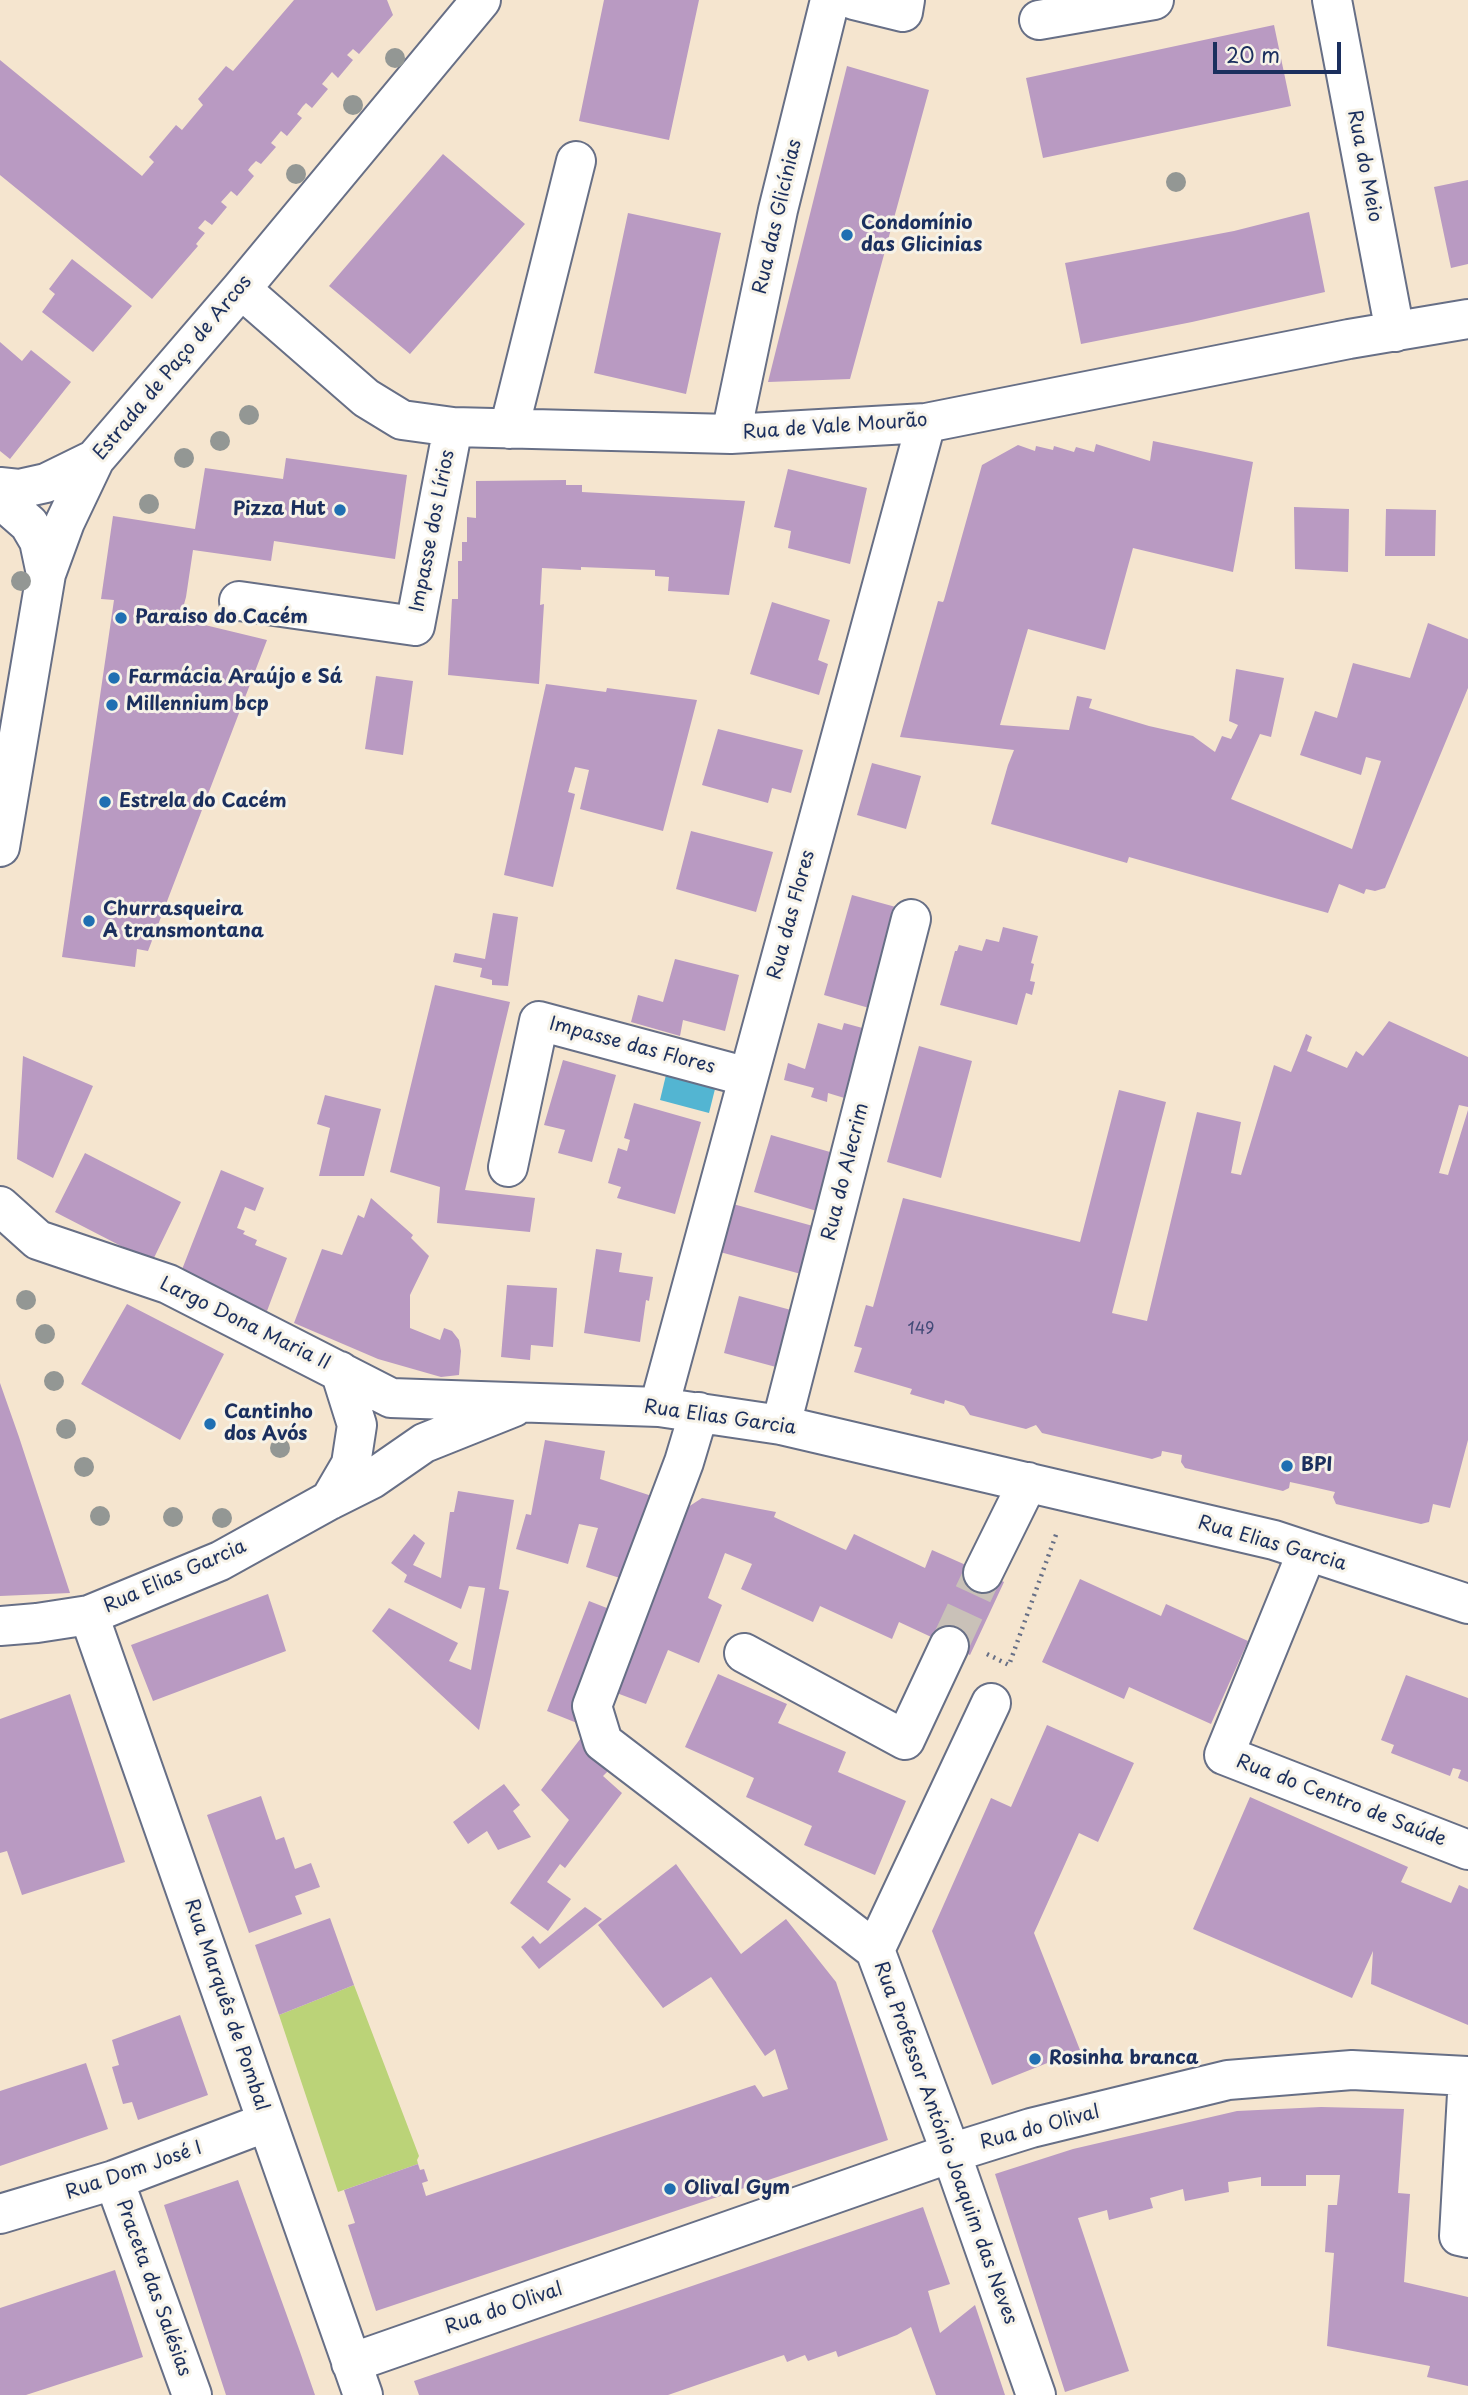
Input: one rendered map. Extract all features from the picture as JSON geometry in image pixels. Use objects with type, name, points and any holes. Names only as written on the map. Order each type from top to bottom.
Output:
[{"type":"street","name":"Estrada de Paço de Arcos","points":[[0,847],[46,574],[65,522],[95,458],[241,289],[481,0]]},
{"type":"street","name":"Rua das Glicínias","points":[[731,434],[778,209],[830,0]]},
{"type":"street","points":[[854,0],[903,12],[905,0]]},
{"type":"street","points":[[1039,20],[1154,0]]},
{"type":"street","name":"Rua do Meio","points":[[1332,0],[1395,332]]},
{"type":"street","points":[[509,429],[576,161]]},
{"type":"street","name":"Rua de Vale Mourão","points":[[241,289],[366,398],[402,419],[453,427],[509,429],[731,434],[926,423],[1468,319]]},
{"type":"street","name":"Rua das Flores","points":[[659,1407],[926,423]]},
{"type":"street","name":"Impasse dos Lírios","points":[[239,601],[415,626],[453,427]]},
{"type":"street","points":[[0,487],[19,489],[46,483],[95,458]]},
{"type":"street","points":[[0,499],[29,524],[39,541],[46,574]]},
{"type":"street","name":"Rua do Alecrim","points":[[781,1425],[911,919]]},
{"type":"street","name":"Impasse das Flores","points":[[508,1167],[539,1021],[748,1077]]},
{"type":"street","name":"Largo Dona Maria II","points":[[0,1206],[38,1240],[168,1284],[391,1398],[526,1402]]},
{"type":"street","name":"Largo Dona Maria II","points":[[330,1500],[351,1464],[357,1425],[340,1371]]},
{"type":"street","name":"Rua Elias Garcia","points":[[0,1626],[89,1615],[220,1561],[372,1479],[424,1444],[526,1402],[659,1407],[781,1425],[1274,1540],[1307,1552],[1466,1597]]},
{"type":"street","name":"Rua Professor António Joaquim das Neves","points":[[699,1412],[684,1462],[592,1706],[603,1742],[875,1950],[951,2153],[1036,2395]]},
{"type":"street","points":[[983,1573],[1027,1482]]},
{"type":"street","name":"Rua do Centro de Saúde","points":[[1307,1552],[1224,1755],[1468,1850]]},
{"type":"street","name":"Rua Marquês de Pombal","points":[[89,1615],[357,2379]]},
{"type":"street","points":[[744,1653],[905,1740],[949,1646]]},
{"type":"street","points":[[875,1950],[991,1703]]},
{"type":"street","name":"Rua do Olival","points":[[357,2379],[951,2153],[1031,2128],[1228,2080],[1352,2070],[1468,2076]]},
{"type":"street","points":[[1468,2076],[1460,2236],[1468,2238]]},
{"type":"street","name":"Rua Dom José I","points":[[0,2214],[114,2180],[267,2122]]},
{"type":"street","name":"Praceta das Salésias","points":[[114,2180],[192,2395]]},
{"type":"path","points":[[1009,1665],[1071,1493]]},
{"type":"green space","points":[[354,1985],[419,2156],[418,2164],[338,2192],[279,2015]]},
{"type":"water","points":[[666,1075],[715,1089],[709,1113],[660,1100]]},
{"type":"building","points":[[294,0],[387,0],[393,15],[359,54],[353,49],[347,55],[353,60],[338,78],[332,72],[322,84],[328,89],[312,108],[306,103],[303,106],[297,114],[302,118],[287,136],[281,131],[271,143],[276,147],[261,164],[256,161],[248,170],[254,176],[237,196],[231,191],[221,202],[227,207],[212,225],[205,220],[198,228],[205,233],[196,244],[198,246],[152,299],[0,175],[0,60],[142,176],[154,162],[149,157],[176,125],[182,130],[203,105],[198,99],[226,66],[233,71]]},
{"type":"building","points":[[604,0],[699,0],[669,140],[579,121]]},
{"type":"building","points":[[1274,25],[1291,106],[1043,158],[1026,78]]},
{"type":"building","name":"Condomínio das Glicinias","points":[[847,66],[929,90],[850,379],[768,382]]},
{"type":"building","points":[[443,154],[525,224],[410,354],[329,286]]},
{"type":"building","points":[[1468,180],[1468,264],[1451,268],[1434,187]]},
{"type":"building","points":[[1309,212],[1325,292],[1081,344],[1065,263],[1234,231]]},
{"type":"building","points":[[628,213],[721,233],[686,394],[594,373]]},
{"type":"building","points":[[72,259],[132,306],[93,352],[42,312],[55,294],[49,289]]},
{"type":"building","points":[[0,342],[22,361],[31,350],[71,382],[10,459],[0,451]]},
{"type":"building","points":[[1153,441],[1253,462],[1233,572],[1133,548],[1105,650],[1028,629],[1000,725],[1069,730],[1077,696],[1092,699],[1089,708],[1193,736],[1215,752],[1222,736],[1231,739],[1238,725],[1229,721],[1236,669],[1284,678],[1271,737],[1260,734],[1231,799],[1352,849],[1381,761],[1366,757],[1361,775],[1300,755],[1315,711],[1337,718],[1353,663],[1410,678],[1428,623],[1468,639],[1468,688],[1385,888],[1375,891],[1366,889],[1364,894],[1339,884],[1328,913],[1129,857],[1127,863],[991,824],[1014,750],[900,737],[938,601],[944,600],[982,465],[1018,445],[1035,451],[1036,446],[1053,450],[1054,446],[1074,452],[1076,447],[1094,452],[1096,444],[1150,461]]},
{"type":"building","points":[[286,458],[407,475],[395,559],[274,541],[271,561],[193,550],[180,619],[267,640],[148,951],[137,949],[135,967],[62,957],[114,600],[101,599],[113,516],[195,529],[205,468],[283,479]]},
{"type":"building","points":[[788,469],[867,488],[850,564],[788,548],[791,531],[774,527]]},
{"type":"building","points":[[566,480],[566,485],[582,485],[582,492],[745,501],[729,595],[668,591],[669,577],[655,576],[655,570],[542,568],[540,605],[544,604],[539,684],[448,675],[452,599],[458,599],[458,561],[462,561],[462,542],[467,542],[467,517],[476,518],[476,481]]},
{"type":"building","points":[[1294,507],[1349,509],[1348,572],[1295,569]]},
{"type":"building","points":[[1386,509],[1436,510],[1435,556],[1385,556]]},
{"type":"building","points":[[772,602],[830,620],[818,660],[828,664],[819,695],[750,674]]},
{"type":"building","points":[[376,676],[413,681],[403,755],[365,749]]},
{"type":"building","points":[[546,684],[606,692],[607,688],[697,700],[663,831],[580,809],[589,770],[575,767],[568,792],[575,794],[553,887],[504,875]]},
{"type":"building","points":[[718,729],[803,750],[791,793],[772,788],[768,803],[702,785]]},
{"type":"building","points":[[872,763],[921,776],[906,829],[857,815]]},
{"type":"building","points":[[691,831],[773,852],[756,912],[676,889]]},
{"type":"building","points":[[852,895],[903,909],[876,1010],[824,995]]},
{"type":"building","points":[[493,913],[518,917],[508,986],[492,985],[492,980],[480,977],[482,968],[453,962],[455,953],[485,959]]},
{"type":"building","points":[[1003,927],[1038,936],[1031,963],[1034,964],[1030,981],[1035,982],[1032,995],[1026,993],[1017,1025],[940,1005],[959,945],[982,951],[986,939],[999,942]]},
{"type":"building","points":[[675,959],[739,975],[725,1031],[683,1020],[680,1036],[631,1022],[638,995],[663,1002]]},
{"type":"building","points":[[435,985],[510,1002],[465,1190],[535,1198],[530,1232],[437,1223],[440,1187],[390,1172]]},
{"type":"building","points":[[1389,1021],[1468,1057],[1468,1107],[1459,1105],[1439,1173],[1448,1175],[1468,1110],[1468,1440],[1450,1508],[1433,1504],[1429,1522],[1421,1524],[1336,1504],[1333,1497],[1335,1492],[1313,1487],[1290,1482],[1289,1488],[1283,1491],[1185,1468],[1181,1462],[1182,1455],[1162,1451],[1161,1456],[1152,1459],[1042,1433],[1036,1425],[1026,1429],[970,1415],[964,1406],[945,1400],[944,1404],[910,1394],[912,1389],[854,1372],[862,1348],[854,1346],[866,1305],[873,1307],[903,1198],[1080,1242],[1119,1090],[1166,1102],[1112,1313],[1147,1321],[1197,1112],[1241,1122],[1231,1173],[1241,1175],[1274,1065],[1291,1072],[1306,1034],[1312,1037],[1307,1051],[1347,1068],[1356,1051],[1363,1056]]},
{"type":"building","points":[[818,1023],[842,1030],[844,1023],[870,1030],[851,1100],[828,1093],[827,1102],[811,1097],[814,1088],[784,1080],[788,1063],[805,1069]]},
{"type":"building","points":[[919,1046],[972,1061],[941,1178],[887,1162]]},
{"type":"building","points":[[23,1056],[93,1086],[53,1178],[17,1159]]},
{"type":"building","points":[[563,1060],[616,1075],[592,1162],[558,1153],[565,1130],[544,1125]]},
{"type":"building","points":[[325,1095],[381,1109],[364,1176],[319,1176],[330,1128],[317,1124]]},
{"type":"building","points":[[634,1103],[701,1122],[675,1214],[617,1198],[621,1187],[608,1183],[618,1148],[627,1151],[630,1140],[624,1138]]},
{"type":"building","points":[[771,1135],[837,1154],[820,1212],[754,1192]]},
{"type":"building","points":[[85,1153],[181,1202],[152,1262],[55,1212]]},
{"type":"building","points":[[221,1170],[264,1188],[255,1211],[245,1207],[237,1228],[257,1240],[255,1245],[287,1258],[267,1311],[181,1272]]},
{"type":"building","points":[[371,1198],[413,1235],[411,1238],[429,1256],[410,1295],[410,1328],[440,1340],[444,1328],[452,1331],[459,1340],[461,1351],[459,1375],[441,1377],[378,1359],[294,1323],[322,1249],[342,1255],[358,1215],[364,1218]]},
{"type":"building","points":[[733,1204],[813,1226],[801,1274],[720,1252]]},
{"type":"building","points":[[596,1249],[622,1253],[619,1272],[653,1277],[649,1301],[646,1300],[640,1342],[584,1333]]},
{"type":"building","points":[[507,1285],[557,1288],[553,1347],[531,1345],[530,1360],[501,1357]]},
{"type":"building","points":[[739,1296],[791,1310],[776,1367],[724,1353]]},
{"type":"building","points":[[127,1304],[224,1354],[180,1440],[81,1384]]},
{"type":"building","points":[[0,1383],[19,1437],[70,1593],[0,1596]]},
{"type":"building","points":[[545,1440],[605,1451],[600,1479],[661,1499],[632,1582],[586,1567],[598,1528],[579,1524],[568,1564],[516,1549],[526,1514],[531,1515]]},
{"type":"building","points":[[458,1491],[514,1500],[499,1589],[509,1591],[479,1730],[372,1631],[389,1608],[458,1643],[449,1661],[471,1670],[485,1588],[469,1586],[461,1609],[404,1582],[407,1575],[391,1563],[414,1534],[425,1543],[413,1565],[441,1578],[450,1512],[454,1512]]},
{"type":"building","points":[[702,1498],[776,1512],[774,1517],[846,1550],[854,1534],[925,1568],[932,1550],[1004,1582],[970,1655],[899,1622],[892,1639],[820,1606],[813,1622],[741,1589],[752,1564],[725,1553],[708,1598],[722,1605],[699,1663],[668,1650],[646,1704],[614,1692],[685,1509]]},
{"type":"building","points":[[1080,1579],[1161,1616],[1166,1604],[1248,1641],[1211,1724],[1129,1687],[1124,1699],[1042,1662]]},
{"type":"building","points":[[268,1594],[286,1651],[153,1701],[131,1645]]},
{"type":"building","points":[[589,1601],[617,1612],[577,1723],[547,1711]]},
{"type":"building","points":[[718,1674],[787,1704],[778,1723],[846,1752],[838,1772],[906,1801],[875,1875],[804,1845],[812,1826],[746,1797],[754,1778],[685,1747]]},
{"type":"building","points":[[1406,1675],[1468,1698],[1468,1782],[1458,1778],[1461,1770],[1453,1768],[1450,1776],[1391,1753],[1394,1745],[1381,1740]]},
{"type":"building","points":[[70,1694],[125,1862],[22,1895],[7,1851],[0,1853],[0,1719]]},
{"type":"building","points":[[1047,1725],[1134,1763],[1098,1842],[1079,1833],[1034,1933],[1080,2050],[992,2085],[932,1931],[991,1798],[1011,1807]]},
{"type":"building","points":[[584,1734],[609,1770],[603,1776],[622,1793],[565,1868],[560,1864],[547,1882],[571,1899],[548,1931],[510,1903],[569,1820],[541,1790]]},
{"type":"building","points":[[504,1784],[520,1805],[513,1811],[531,1837],[498,1850],[487,1831],[468,1844],[453,1822]]},
{"type":"building","points":[[261,1796],[276,1840],[284,1837],[295,1869],[311,1863],[320,1887],[295,1896],[302,1914],[249,1933],[207,1815]]},
{"type":"building","points":[[1250,1797],[1408,1867],[1401,1882],[1451,1903],[1459,1885],[1468,1889],[1468,2025],[1371,1984],[1373,1951],[1352,1998],[1193,1929]]},
{"type":"building","points":[[676,1864],[741,1954],[786,1919],[836,1982],[888,2140],[376,2311],[348,2225],[355,2223],[344,2190],[418,2164],[420,2170],[424,2169],[428,2181],[422,2183],[426,2196],[755,2085],[763,2097],[788,2089],[775,2049],[765,2056],[711,1977],[663,2008],[598,1925]]},
{"type":"building","points":[[585,1907],[602,1919],[539,1969],[521,1947],[533,1936],[540,1944]]},
{"type":"building","points":[[330,1918],[354,1985],[279,2015],[255,1945]]},
{"type":"building","points":[[180,2015],[208,2095],[138,2120],[132,2102],[123,2104],[112,2067],[119,2065],[112,2040]]},
{"type":"building","points":[[86,2063],[108,2129],[0,2166],[0,2091]]},
{"type":"building","points":[[1321,2107],[1404,2109],[1398,2193],[1410,2194],[1404,2282],[1468,2297],[1468,2386],[1427,2377],[1430,2366],[1327,2346],[1334,2253],[1325,2252],[1328,2205],[1337,2205],[1340,2175],[1306,2175],[1306,2186],[1261,2186],[1261,2177],[1228,2182],[1229,2192],[1185,2201],[1183,2189],[1150,2198],[1153,2208],[1109,2220],[1107,2210],[1078,2218],[1129,2371],[1065,2392],[995,2174],[1073,2149],[1237,2111]]},
{"type":"building","points":[[238,2180],[315,2395],[226,2395],[164,2205]]},
{"type":"building","points":[[923,2207],[950,2284],[928,2291],[940,2333],[975,2305],[1005,2395],[936,2395],[911,2327],[838,2357],[836,2351],[808,2361],[805,2355],[787,2362],[784,2355],[668,2395],[419,2395],[414,2381]]},
{"type":"building","points":[[115,2270],[143,2357],[26,2395],[0,2395],[0,2308]]},
{"type":"tunnel","points":[[949,1646],[983,1573]]},
{"type":"place","name":"Condomínio das Glicinias","points":[[847,235]]},
{"type":"place","name":"Pizza Hut","points":[[340,510]]},
{"type":"place","name":"Paraiso do Cacém","points":[[121,618]]},
{"type":"place","name":"Farmácia Araújo e Sá","points":[[114,678]]},
{"type":"place","name":"Millennium bcp","points":[[112,705]]},
{"type":"place","name":"Estrela do Cacém","points":[[105,802]]},
{"type":"place","name":"Churrasqueira A transmontana","points":[[89,921]]},
{"type":"place","name":"Cantinho dos Avós","points":[[210,1424]]},
{"type":"place","name":"BPI","points":[[1287,1466]]},
{"type":"place","name":"Rosinha branca","points":[[1035,2059]]},
{"type":"place","name":"Olival Gym","points":[[670,2189]]}]
